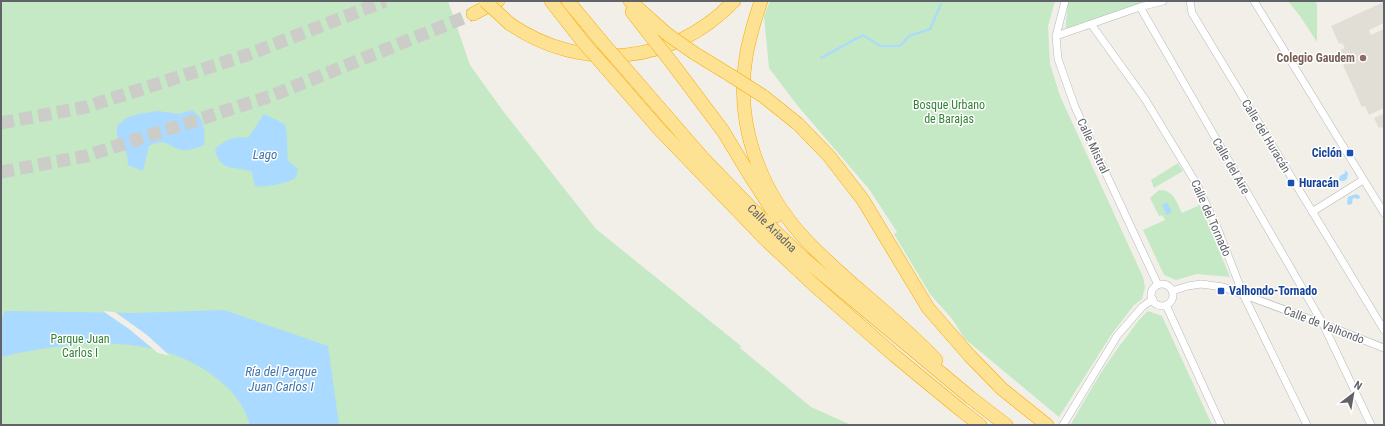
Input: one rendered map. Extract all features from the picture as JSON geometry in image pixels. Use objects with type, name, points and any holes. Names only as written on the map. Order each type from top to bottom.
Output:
[{"type":"highway","points":[[485,1],[510,24],[524,34],[548,45],[576,53],[604,56],[635,55],[668,46],[690,36],[722,14],[734,1]]},
{"type":"highway","points":[[473,14],[498,1]]},
{"type":"highway","name":"Calle Ariadna","points":[[551,1],[583,42],[659,129],[764,238],[813,284],[889,351],[980,425]]},
{"type":"highway","points":[[624,1],[723,131],[777,217],[802,247],[882,324]]},
{"type":"highway","points":[[630,1],[667,34],[694,53],[763,96],[798,124],[829,156],[863,200],[928,308],[1002,389],[1047,425]]},
{"type":"highway","points":[[761,1],[746,56],[743,91],[746,125],[751,147],[767,184],[788,218],[804,238],[826,260],[917,340],[972,398]]},
{"type":"highway","name":"Calle Ariadna","points":[[572,6],[702,157],[753,210],[808,263],[1006,425]]},
{"type":"street","name":"Calle Mistral","points":[[1065,1],[1056,36],[1058,59],[1075,106],[1158,285]]},
{"type":"street","points":[[1056,36],[1140,7],[1163,1]]},
{"type":"street","name":"Calle del Huracán","points":[[1190,1],[1192,13],[1384,330]]},
{"type":"street","points":[[1254,1],[1384,213]]},
{"type":"street","name":"Calle del Aire","points":[[1140,7],[1323,324],[1371,425]]},
{"type":"street","name":"Calle del Tornado","points":[[1091,24],[1145,99],[1196,182],[1243,294],[1307,425]]},
{"type":"street","points":[[1312,212],[1363,180]]},
{"type":"street","name":"Calle de Valhondo","points":[[1172,290],[1201,284],[1223,287],[1384,348]]},
{"type":"street","points":[[1158,285],[1166,285],[1172,290],[1172,301],[1166,305],[1158,305],[1153,299],[1152,291],[1158,285]]},
{"type":"street","points":[[1063,425],[1117,336],[1142,307],[1153,299]]},
{"type":"street","points":[[1166,305],[1221,425]]},
{"type":"shaded area","name":"Colegio Gaudem","points":[[1384,2],[1384,23],[1369,30],[1371,35],[1384,29],[1384,108],[1369,115],[1365,106],[1362,107],[1343,65],[1345,64],[1339,51],[1345,48],[1342,43],[1339,44],[1331,26]]},
{"type":"shaded area","points":[[1384,113],[1384,131],[1382,127],[1379,128],[1374,118]]},
{"type":"green space","name":"Parque Juan Carlos I","points":[[1,1],[448,1],[470,65],[503,111],[596,229],[741,346],[740,348],[811,407],[851,425],[1,425]]},
{"type":"green space","name":"Bosque Urbano de Barajas","points":[[770,1],[1055,1],[1048,26],[1050,64],[1060,96],[1143,277],[1145,287],[1142,299],[1134,305],[1111,335],[1059,417],[964,338],[953,320],[930,294],[894,234],[897,232],[869,189],[797,105],[769,68],[764,16]]},
{"type":"green space","points":[[1070,1],[1167,1],[1065,33],[1068,3]]},
{"type":"green space","points":[[1288,1],[1316,1],[1317,42],[1300,16]]},
{"type":"green space","points":[[1178,163],[1183,171],[1154,188],[1151,180]]},
{"type":"green space","points":[[1159,190],[1164,190],[1174,197],[1182,213],[1200,205],[1230,277],[1197,274],[1176,280],[1164,275],[1143,230],[1165,220],[1162,215],[1159,216],[1150,198]]},
{"type":"green space","points":[[1148,311],[1162,316],[1212,425],[1071,424],[1112,356],[1137,322]]},
{"type":"water","points":[[192,110],[200,117],[202,121],[204,130],[204,145],[193,149],[182,150],[164,143],[155,143],[149,146],[143,171],[128,165],[127,155],[117,136],[117,126],[126,118],[158,111],[179,114]]},
{"type":"water","name":"Lago","points":[[264,114],[284,124],[287,135],[288,161],[298,169],[296,177],[288,182],[276,185],[255,186],[252,172],[225,165],[217,157],[215,149],[230,139],[239,137],[248,138]]},
{"type":"water","points":[[1345,170],[1348,173],[1347,179],[1340,181],[1340,176],[1345,173]]},
{"type":"water","points":[[1356,194],[1360,196],[1359,199],[1353,198],[1352,204],[1348,205],[1348,197]]},
{"type":"water","points":[[1167,202],[1172,212],[1167,215],[1162,205]]},
{"type":"water","name":"Ría del Parque Juan Carlos I","points":[[224,310],[328,346],[339,425],[250,425],[237,398],[215,377],[191,362],[166,352],[139,346],[83,344],[28,351],[1,357],[1,321],[5,311],[134,313]]},
{"type":"pier","points":[[103,311],[115,312],[147,335],[170,356],[158,353],[129,329]]},
{"type":"waterway","points":[[821,58],[863,35],[880,46],[900,46],[909,36],[930,29],[941,4]]},
{"type":"tunnel","points":[[1,123],[86,107],[247,55],[385,1]]},
{"type":"tunnel","points":[[1,172],[86,156],[271,96],[473,14]]},
{"type":"place","name":"Colegio Gaudem","points":[[1363,58]]},
{"type":"place","name":"Ciclón","points":[[1350,153]]},
{"type":"place","name":"Huracán","points":[[1291,183]]},
{"type":"place","name":"Valhondo-Tornado","points":[[1221,291]]}]
